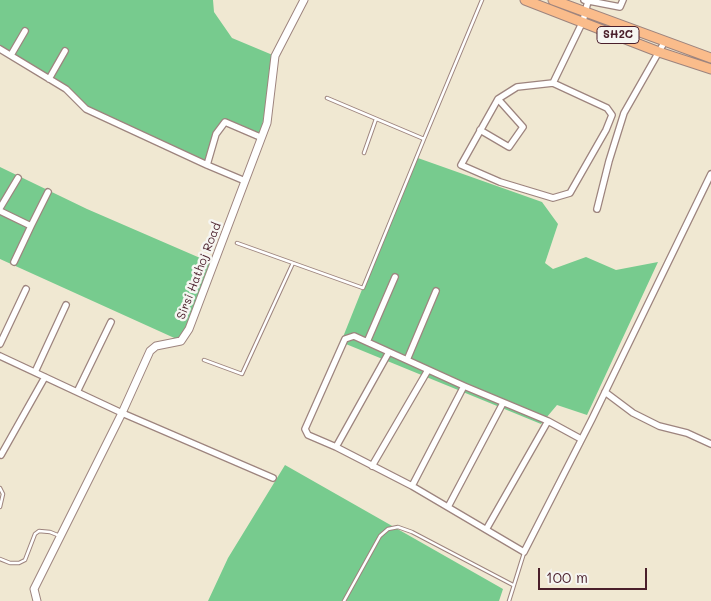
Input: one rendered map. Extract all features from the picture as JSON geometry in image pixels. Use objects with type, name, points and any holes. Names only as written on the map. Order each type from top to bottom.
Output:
[{"type":"main road","name":"SH2C","points":[[525,0],[711,70]]},
{"type":"main road","name":"SH2C","points":[[553,0],[711,58]]},
{"type":"street","name":"Sirsi Hathoj Road","points":[[37,601],[34,589],[62,537],[150,351],[156,346],[180,341],[189,329],[260,137],[267,123],[275,56],[304,0]]},
{"type":"street","points":[[553,83],[583,21],[586,12],[586,0],[620,7],[622,0]]},
{"type":"street","points":[[11,56],[25,31]]},
{"type":"street","points":[[598,209],[609,161],[624,113],[665,41]]},
{"type":"street","points":[[0,49],[66,89],[86,109],[245,181]]},
{"type":"street","points":[[49,78],[65,51]]},
{"type":"street","points":[[553,83],[607,108],[612,115],[606,130],[570,193],[553,198],[500,182],[460,165],[498,99],[517,87],[553,83]]},
{"type":"street","points":[[480,130],[509,147],[523,127],[498,99]]},
{"type":"street","points":[[207,165],[216,134],[225,122],[260,137]]},
{"type":"street","points":[[581,439],[548,421],[464,386],[354,336],[349,336],[345,339],[305,429],[308,435],[336,447],[412,486],[487,528],[524,552],[605,392],[711,174]]},
{"type":"street","points":[[18,178],[0,210],[31,226]]},
{"type":"street","points":[[14,262],[48,192]]},
{"type":"street","points":[[367,342],[395,277]]},
{"type":"street","points":[[0,344],[26,290]]},
{"type":"street","points":[[407,360],[436,292]]},
{"type":"street","points":[[35,372],[66,305]]},
{"type":"street","points":[[77,392],[111,322]]},
{"type":"street","points":[[336,447],[389,352]]},
{"type":"street","points":[[0,356],[122,413],[273,478]]},
{"type":"street","points":[[372,466],[428,370]]},
{"type":"street","points":[[1,455],[45,377]]},
{"type":"street","points":[[412,486],[464,386]]},
{"type":"street","points":[[605,392],[633,413],[711,444]]},
{"type":"street","points":[[448,507],[503,403]]},
{"type":"street","points":[[487,528],[548,421]]},
{"type":"lane","points":[[237,243],[362,288],[482,0]]},
{"type":"lane","points":[[327,98],[424,139]]},
{"type":"lane","points":[[364,153],[376,118]]},
{"type":"lane","points":[[204,360],[242,374],[293,263]]},
{"type":"lane","points":[[0,488],[3,494],[0,507]]},
{"type":"lane","points":[[344,601],[380,536],[388,529],[398,527],[412,532],[513,585]]},
{"type":"lane","points":[[0,559],[10,563],[19,563],[25,560],[35,534],[39,531],[50,532],[62,537]]},
{"type":"lane","points":[[509,601],[524,552]]},
{"type":"green space","points":[[0,0],[213,0],[214,12],[232,38],[275,56],[260,137],[225,122],[216,134],[207,165],[86,109],[66,89],[0,48]]},
{"type":"green space","points":[[415,157],[542,202],[558,224],[545,263],[553,269],[586,257],[616,270],[658,262],[587,415],[557,405],[541,424],[341,342]]},
{"type":"green space","points":[[0,167],[87,209],[214,264],[181,341],[0,259]]},
{"type":"green space","points":[[285,465],[503,589],[499,601],[208,601],[228,558]]}]
